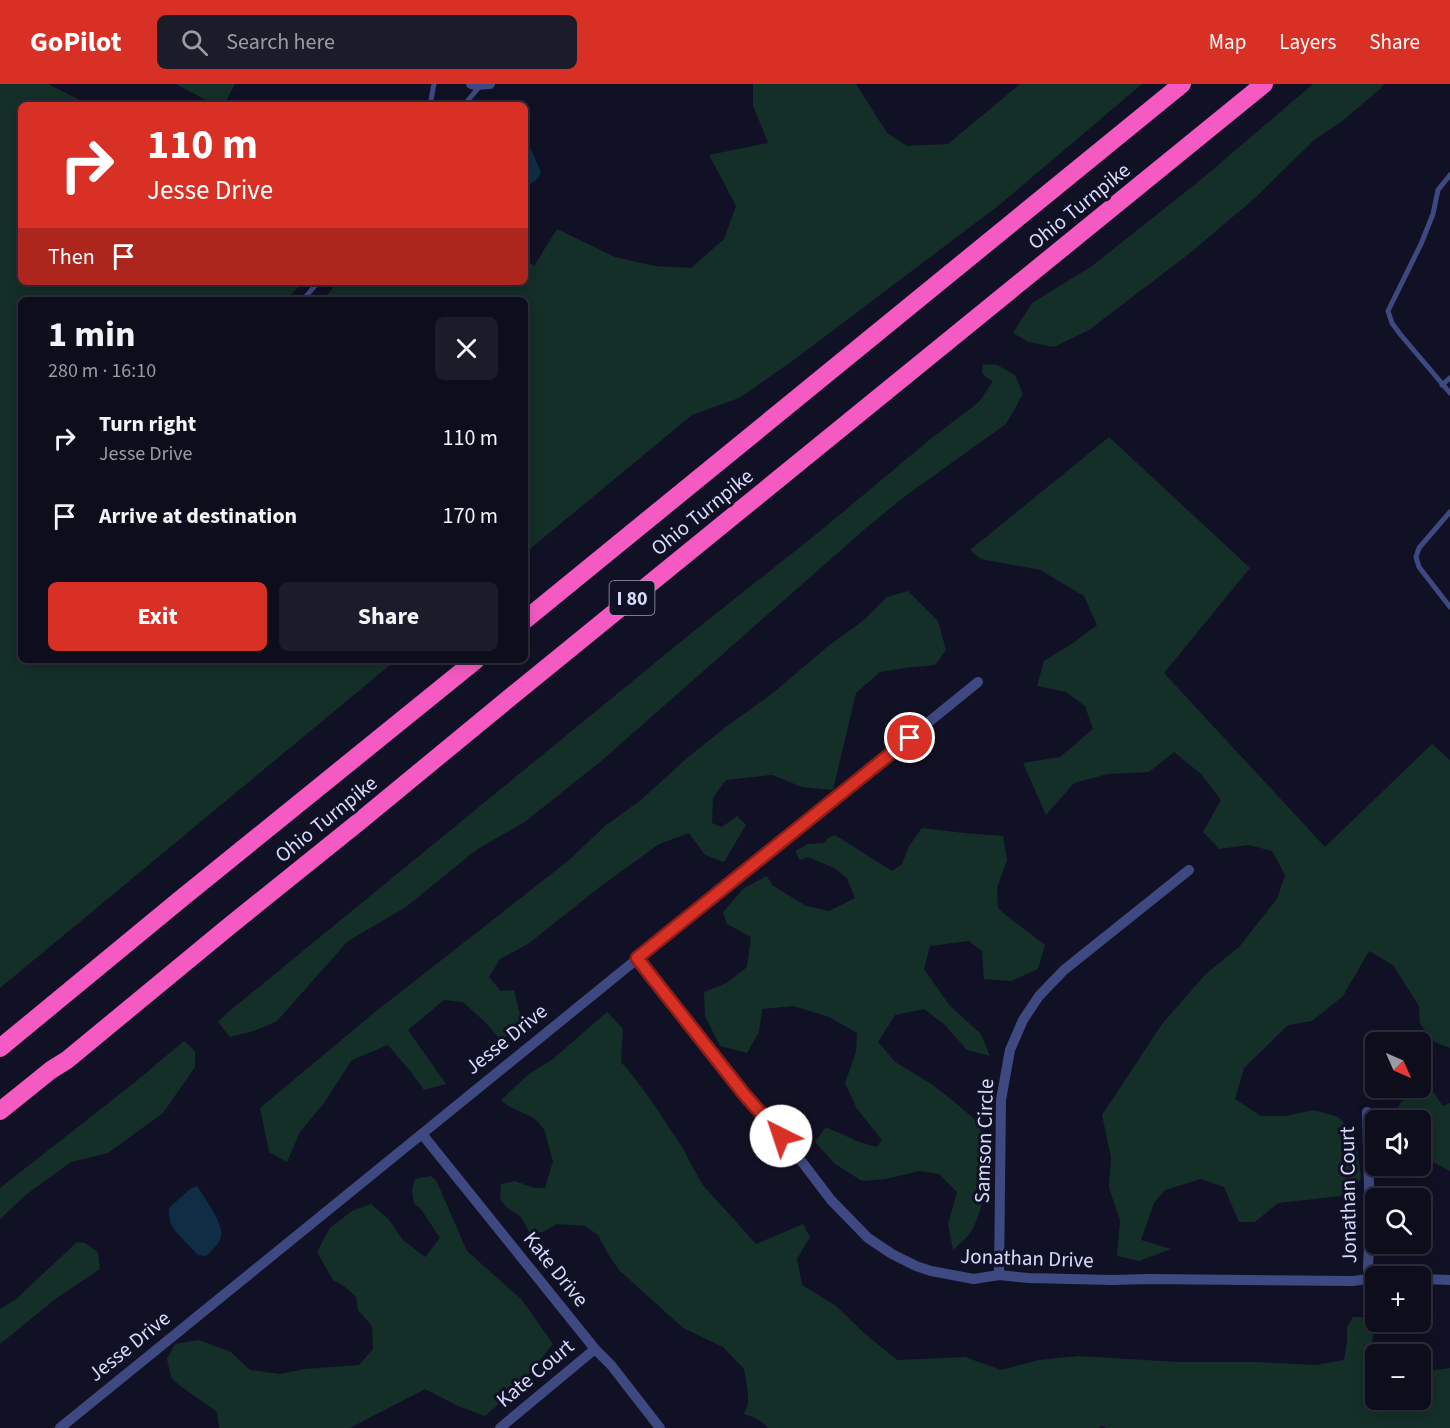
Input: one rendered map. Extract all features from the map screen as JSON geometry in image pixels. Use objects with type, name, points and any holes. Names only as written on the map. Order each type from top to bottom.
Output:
[{"type":"highway","name":"Ohio Turnpike","points":[[528,618],[1182,84]]},
{"type":"highway","name":"Ohio Turnpike","points":[[0,1111],[67,1060],[226,928],[1264,84]]},
{"type":"highway","name":"Ohio Turnpike","points":[[0,1048],[472,663]]},
{"type":"street","name":"Jesse Drive","points":[[60,1428],[978,682]]},
{"type":"street","name":"Samson Circle","points":[[999,1275],[1001,1100],[1010,1050],[1023,1020],[1039,996],[1064,970],[1189,870]]},
{"type":"street","name":"Jonathan Drive","points":[[637,958],[831,1200],[868,1238],[916,1266],[974,1279],[999,1275],[1112,1280],[1353,1281],[1365,1279]]},
{"type":"street","name":"Kate Drive","points":[[422,1134],[660,1428]]},
{"type":"street","name":"Jonathan Court","points":[[1368,1266],[1369,1176]]},
{"type":"street","points":[[1431,1279],[1450,1280]]},
{"type":"street","name":"Kate Court","points":[[500,1428],[595,1349]]},
{"type":"lane","points":[[431,102],[434,84]]},
{"type":"lane","points":[[466,102],[481,84]]},
{"type":"lane","points":[[1450,175],[1438,190],[1434,214],[1388,310],[1396,329],[1450,393]]},
{"type":"lane","points":[[306,297],[316,285]]},
{"type":"lane","points":[[1442,385],[1450,378]]},
{"type":"lane","points":[[1450,512],[1419,548],[1416,557],[1419,567],[1450,607]]},
{"type":"green space","points":[[0,84],[48,84],[84,102],[18,102],[18,285],[300,285],[289,297],[18,297],[18,663],[392,663],[0,988]]},
{"type":"green space","points":[[176,84],[235,84],[226,102],[209,102]]},
{"type":"green space","points":[[753,84],[856,84],[887,133],[907,146],[948,144],[1020,84],[1142,84],[998,206],[791,362],[739,398],[692,415],[528,551],[528,297],[326,297],[336,285],[528,285],[528,261],[534,266],[557,229],[615,257],[654,266],[691,268],[724,239],[736,206],[709,155],[768,143],[753,105]]},
{"type":"green space","points":[[1313,84],[1384,84],[1341,122],[1314,140],[1255,198],[1190,253],[1089,330],[1054,347],[1028,342],[1013,333],[1032,303],[1092,266],[1203,178]]},
{"type":"green space","points":[[983,364],[997,365],[1015,375],[1023,394],[1006,424],[904,497],[866,528],[600,762],[526,821],[476,850],[406,907],[348,941],[277,1021],[254,1031],[230,1037],[218,1022],[227,1013],[689,635],[979,402],[993,381],[982,373]]},
{"type":"green space","points":[[1109,437],[1250,568],[1164,673],[1325,847],[1432,744],[1450,760],[1450,1048],[1434,1042],[1431,1032],[1426,1032],[1420,1024],[1419,1006],[1393,965],[1369,951],[1343,996],[1312,1021],[1288,1025],[1244,1068],[1235,1099],[1261,1116],[1285,1116],[1314,1110],[1338,1117],[1355,1134],[1361,1177],[1351,1195],[1278,1203],[1255,1222],[1239,1222],[1224,1187],[1201,1179],[1165,1190],[1154,1203],[1141,1240],[1171,1249],[1139,1261],[1117,1256],[1120,1220],[1109,1188],[1111,1157],[1102,1115],[1162,1024],[1206,974],[1239,947],[1277,899],[1285,875],[1272,851],[1249,845],[1219,849],[1203,832],[1221,800],[1201,774],[1174,752],[1149,772],[1108,774],[1074,783],[1046,815],[1023,763],[1060,757],[1093,729],[1085,706],[1066,692],[1037,686],[1044,661],[1097,625],[1084,596],[1040,570],[981,559],[970,550]]},
{"type":"green space","points":[[908,591],[938,621],[946,650],[935,665],[880,672],[856,693],[833,790],[802,787],[772,775],[726,780],[713,798],[712,823],[722,827],[737,816],[746,825],[724,862],[705,855],[689,833],[659,844],[601,886],[528,944],[500,959],[489,977],[501,991],[514,990],[524,1030],[500,1039],[463,1002],[444,1000],[408,1030],[446,1084],[424,1090],[388,1045],[352,1060],[324,1103],[300,1132],[287,1162],[269,1152],[260,1108],[375,1012],[568,861],[605,826],[641,800],[687,758],[864,620],[887,597]]},
{"type":"green space","points":[[922,828],[1003,836],[1007,860],[997,888],[998,908],[1045,945],[1038,969],[1011,981],[984,979],[982,951],[969,941],[930,946],[924,969],[950,1006],[981,1034],[990,1056],[967,1050],[944,1024],[924,1009],[895,1015],[878,1042],[895,1062],[930,1083],[980,1124],[985,1178],[982,1204],[972,1230],[953,1250],[948,1224],[957,1192],[939,1174],[919,1171],[886,1179],[862,1181],[835,1164],[815,1142],[826,1127],[859,1142],[877,1147],[882,1140],[857,1109],[845,1083],[856,1052],[857,1033],[829,1017],[793,1006],[762,1009],[759,1032],[747,1053],[720,1046],[705,1016],[704,992],[727,983],[747,967],[751,937],[727,924],[723,912],[744,888],[767,876],[772,885],[806,906],[829,911],[855,898],[847,878],[834,868],[808,857],[800,860],[795,851],[808,844],[824,843],[835,835],[892,871],[902,864],[909,846]]},
{"type":"green space","points":[[607,1012],[623,1029],[621,1062],[655,1106],[682,1147],[702,1184],[756,1244],[803,1224],[810,1237],[797,1259],[802,1285],[835,1305],[897,1360],[965,1357],[1001,1370],[1039,1360],[1079,1356],[1178,1362],[1316,1365],[1344,1360],[1347,1327],[1353,1317],[1365,1317],[1365,1332],[1374,1332],[1371,1344],[1365,1344],[1365,1410],[1431,1410],[1431,1371],[1450,1368],[1450,1428],[1107,1428],[1101,1426],[1099,1428],[768,1428],[760,1421],[744,1414],[748,1404],[748,1393],[744,1369],[723,1347],[683,1328],[619,1270],[598,1235],[585,1226],[557,1224],[543,1232],[530,1233],[520,1216],[507,1208],[500,1199],[501,1184],[515,1181],[534,1188],[545,1188],[553,1161],[544,1129],[534,1118],[510,1107],[501,1100],[529,1074],[553,1059]]},
{"type":"green space","points":[[184,1041],[195,1051],[195,1067],[163,1113],[108,1153],[71,1162],[27,1194],[0,1219],[0,1188]]},
{"type":"green space","points":[[1431,1089],[1443,1106],[1450,1103],[1450,1171],[1431,1161],[1431,1110],[1398,1110],[1400,1103],[1407,1098],[1431,1098]]},
{"type":"green space","points":[[431,1176],[436,1180],[467,1251],[522,1300],[553,1344],[517,1388],[485,1416],[458,1406],[425,1389],[350,1428],[219,1428],[217,1412],[171,1377],[167,1359],[175,1344],[199,1340],[231,1352],[250,1370],[280,1374],[305,1369],[359,1365],[373,1349],[372,1326],[358,1310],[356,1297],[333,1280],[317,1252],[330,1228],[352,1211],[371,1204],[389,1220],[403,1240],[425,1257],[440,1238],[421,1209],[414,1204],[412,1189],[415,1179]]},
{"type":"green space","points":[[77,1242],[85,1243],[98,1252],[100,1269],[58,1297],[0,1344],[0,1309],[15,1300]]},
{"type":"water","points":[[528,143],[541,172],[537,179],[528,186]]},
{"type":"water","points":[[197,1186],[213,1211],[221,1232],[221,1237],[215,1247],[206,1256],[198,1255],[176,1232],[170,1222],[169,1208],[190,1189]]},
{"type":"route","points":[[781,1136],[744,1094],[637,958],[910,738]]}]
